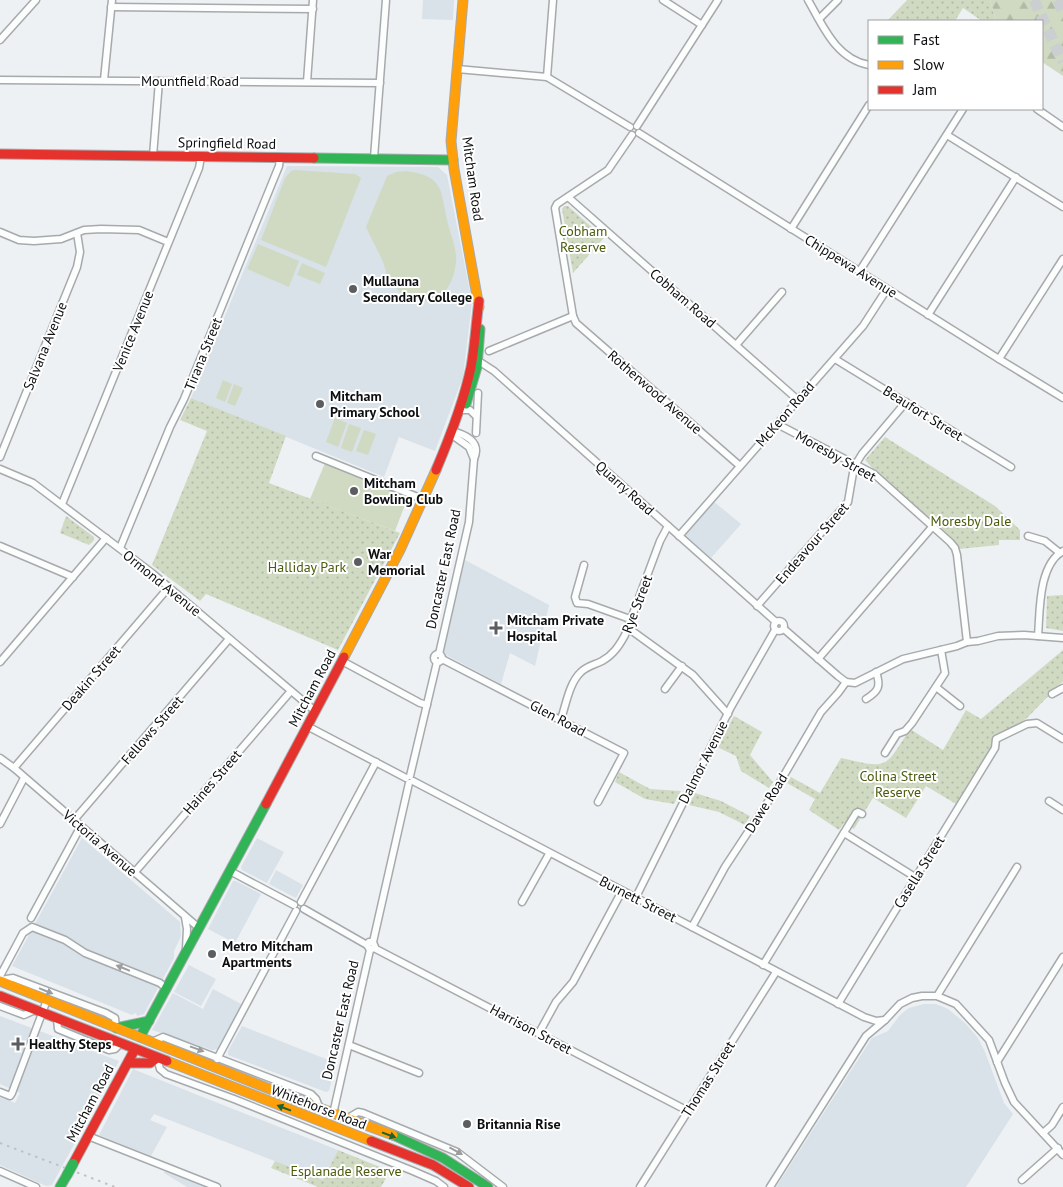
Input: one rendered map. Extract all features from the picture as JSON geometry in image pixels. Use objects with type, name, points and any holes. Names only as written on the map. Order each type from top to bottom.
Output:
[{"type":"main road","name":"Mitcham Road","points":[[451,431],[474,386],[479,301],[451,141],[463,0]]},
{"type":"main road","name":"Springfield Road","points":[[0,154],[453,160]]},
{"type":"main road","name":"Mitcham Road","points":[[60,1187],[400,552],[425,500],[475,360]]},
{"type":"main road","name":"Whitehorse Road","points":[[0,979],[213,1067],[438,1154],[463,1168],[488,1187]]},
{"type":"main road","name":"Whitehorse Road","points":[[0,996],[433,1165],[469,1187]]},
{"type":"main road","points":[[116,1028],[124,1024],[141,1024],[149,1021]]},
{"type":"main road","points":[[128,1063],[150,1062],[157,1058]]},
{"type":"main road","name":"Doncaster East Road","points":[[330,1125],[334,1114]]},
{"type":"street","points":[[24,0],[31,6]]},
{"type":"street","points":[[0,40],[36,0]]},
{"type":"street","points":[[307,82],[313,0]]},
{"type":"street","points":[[374,158],[386,0]]},
{"type":"street","points":[[547,77],[553,0]]},
{"type":"street","points":[[663,0],[702,25]]},
{"type":"street","points":[[632,135],[629,131],[634,127],[718,0]]},
{"type":"street","points":[[808,0],[835,45],[842,53],[861,64],[868,65]]},
{"type":"street","points":[[819,19],[838,0]]},
{"type":"street","points":[[104,80],[111,4],[312,10]]},
{"type":"street","points":[[457,69],[547,77],[640,130],[639,134],[632,135]]},
{"type":"street","name":"Mountfield Road","points":[[0,80],[380,83]]},
{"type":"street","points":[[153,156],[159,81]]},
{"type":"street","points":[[791,229],[868,107]]},
{"type":"street","points":[[859,272],[962,110]]},
{"type":"street","points":[[1038,110],[1063,127]]},
{"type":"street","name":"Chippewa Avenue","points":[[639,134],[999,360],[1063,398]]},
{"type":"street","points":[[489,351],[573,316],[555,208],[557,204],[608,170],[632,135]]},
{"type":"street","points":[[947,135],[1063,207]]},
{"type":"street","name":"Venice Avenue","points":[[62,504],[199,168],[201,156]]},
{"type":"street","name":"Tirana Street","points":[[120,548],[236,272],[279,166],[280,157]]},
{"type":"street","points":[[928,315],[1016,178]]},
{"type":"street","name":"Cobham Road","points":[[568,197],[798,400]]},
{"type":"street","points":[[0,232],[19,240],[34,241],[62,239],[84,230],[138,230],[168,242]]},
{"type":"street","name":"Salvana Avenue","points":[[0,457],[77,266],[80,252],[77,233]]},
{"type":"street","points":[[999,360],[1063,258]]},
{"type":"street","name":"McKeon Road","points":[[679,536],[863,326],[886,289]]},
{"type":"street","points":[[736,345],[782,292]]},
{"type":"street","name":"Rotherwood Avenue","points":[[573,316],[576,322],[740,466]]},
{"type":"street","name":"Beaufort Street","points":[[835,359],[1011,467]]},
{"type":"street","name":"Quarry Road","points":[[475,360],[494,371],[757,606],[776,622],[783,622],[784,629],[846,682]]},
{"type":"street","points":[[476,433],[478,393]]},
{"type":"street","name":"Endeavour Street","points":[[757,606],[848,502],[850,499],[852,472],[856,464],[862,454],[906,402]]},
{"type":"street","points":[[463,410],[470,410],[476,416]]},
{"type":"street","name":"Moresby Street","points":[[778,424],[874,474],[955,548],[967,642]]},
{"type":"street","name":"Doncaster East Road","points":[[334,1114],[427,705],[440,659],[469,522],[474,459],[476,455],[475,446],[463,434],[451,431]]},
{"type":"street","points":[[316,456],[425,500]]},
{"type":"street","name":"Ormond Avenue","points":[[0,469],[33,483],[120,548],[169,587],[315,711]]},
{"type":"street","name":"Rye Street","points":[[560,719],[577,676],[589,666],[601,662],[620,645],[660,541],[668,526]]},
{"type":"street","points":[[818,658],[933,526]]},
{"type":"street","points":[[1028,536],[1045,541],[1061,552],[1044,578],[1038,636]]},
{"type":"street","points":[[0,662],[106,538]]},
{"type":"street","points":[[0,546],[73,577]]},
{"type":"street","points":[[584,565],[575,597],[577,603],[588,604],[630,619]]},
{"type":"street","name":"Deakin Street","points":[[14,768],[169,587]]},
{"type":"street","points":[[776,622],[774,625],[775,630],[780,632],[784,629]]},
{"type":"street","points":[[628,628],[693,675],[728,714]]},
{"type":"street","name":"Dalmor Avenue","points":[[636,898],[728,714],[775,630]]},
{"type":"street","points":[[846,682],[855,683],[903,659],[967,642],[1008,635],[1063,638]]},
{"type":"street","name":"Fellows Street","points":[[74,820],[229,639]]},
{"type":"street","points":[[885,753],[897,734],[905,731],[912,724],[945,673],[941,650]]},
{"type":"street","name":"Glen Road","points":[[440,659],[624,753],[598,802]]},
{"type":"street","points":[[342,661],[427,705]]},
{"type":"street","points":[[665,688],[682,666]]},
{"type":"street","points":[[866,699],[879,686],[880,682],[876,672]]},
{"type":"street","name":"Dawe Road","points":[[692,927],[725,867],[773,794],[821,712],[846,682]]},
{"type":"street","points":[[936,687],[960,706]]},
{"type":"street","points":[[1052,694],[1063,688]]},
{"type":"street","name":"Haines Street","points":[[134,873],[290,691]]},
{"type":"street","name":"Casella Street","points":[[838,1004],[995,748],[996,739],[1027,724],[1037,723],[1063,739]]},
{"type":"street","name":"Burnett Street","points":[[308,726],[838,1004],[864,1017],[876,1021],[885,1020]]},
{"type":"street","name":"Victoria Avenue","points":[[0,758],[14,768],[198,928]]},
{"type":"street","points":[[213,1067],[298,902],[301,902],[376,762]]},
{"type":"street","points":[[0,824],[24,778]]},
{"type":"street","points":[[1049,801],[1063,810]]},
{"type":"street","points":[[762,965],[857,812],[862,814]]},
{"type":"street","points":[[31,918],[81,826]]},
{"type":"street","points":[[844,832],[916,877]]},
{"type":"street","points":[[522,902],[549,854]]},
{"type":"street","points":[[937,996],[1017,868]]},
{"type":"street","points":[[230,871],[301,912],[304,909],[304,904],[301,902]]},
{"type":"street","points":[[539,1033],[556,1002],[573,982],[622,891]]},
{"type":"street","name":"Harrison Street","points":[[304,909],[371,946],[688,1111]]},
{"type":"street","name":"Mitcham Road","points":[[185,917],[187,929],[186,953]]},
{"type":"street","points":[[0,979],[23,933],[32,927],[65,940],[86,953],[152,979],[167,989]]},
{"type":"street","points":[[998,1062],[1063,957]]},
{"type":"street","name":"Thomas Street","points":[[640,1187],[776,972]]},
{"type":"street","name":"Whitehorse Road","points":[[0,979],[13,978],[113,1016],[116,1021],[116,1028]]},
{"type":"street","points":[[770,1187],[870,1031],[885,1020],[900,1004],[912,998],[929,995],[937,996],[956,1004],[989,1040],[1014,1102],[1063,1155]]},
{"type":"street","points":[[0,1092],[10,1096],[39,1011],[47,1000]]},
{"type":"street","points":[[74,1002],[84,1015]]},
{"type":"street","name":"Whitehorse Road","points":[[0,1006],[24,1015],[39,1011]]},
{"type":"street","points":[[864,1017],[870,1031]]},
{"type":"street","name":"Whitehorse Road","points":[[152,1042],[163,1037],[311,1094],[316,1098],[320,1109]]},
{"type":"street","points":[[349,1045],[419,1073]]},
{"type":"street","name":"Whitehorse Road","points":[[157,1058],[159,1068],[164,1073],[413,1171],[436,1181],[444,1187]]},
{"type":"street","points":[[200,1087],[219,1082]]},
{"type":"street","points":[[1043,1133],[1052,1125],[1063,1107]]},
{"type":"street","name":"Whitehorse Road","points":[[347,1119],[358,1112],[363,1113],[433,1141],[462,1155],[503,1187]]},
{"type":"street","points":[[88,1136],[217,1187]]},
{"type":"street","points":[[1022,1180],[1058,1148]]},
{"type":"street","points":[[0,1171],[36,1187]]},
{"type":"shaded area","points":[[423,0],[454,0],[453,20],[422,19]]},
{"type":"shaded area","name":"Mullauna Secondary College","points":[[287,166],[438,167],[447,175],[472,302],[463,377],[435,451],[399,437],[384,477],[191,398]]},
{"type":"shaded area","points":[[713,501],[741,524],[711,558],[684,534]]},
{"type":"shaded area","name":"Mitcham Private Hospital","points":[[465,560],[549,605],[535,666],[510,653],[501,684],[448,656],[443,651]]},
{"type":"shaded area","points":[[82,838],[180,922],[181,936],[174,951],[174,958],[144,1014],[137,1016],[136,1013],[132,1015],[12,966]]},
{"type":"shaded area","points":[[257,838],[284,852],[267,883],[242,870],[241,867]]},
{"type":"shaded area","points":[[276,870],[303,885],[296,898],[269,884]]},
{"type":"shaded area","points":[[233,881],[261,894],[235,943],[208,929]]},
{"type":"shaded area","points":[[189,965],[216,979],[201,1006],[174,992]]},
{"type":"shaded area","points":[[213,989],[243,1005],[220,1049],[212,1050],[152,1030],[173,993],[203,1009]]},
{"type":"shaded area","points":[[924,1004],[936,1004],[948,1009],[965,1023],[978,1038],[1004,1103],[1013,1114],[966,1187],[776,1187],[872,1038],[888,1031],[900,1015],[909,1008]]},
{"type":"shaded area","points":[[0,1016],[119,1061],[52,1185],[46,1186],[0,1165],[0,1097],[15,1103],[20,1093],[0,1084]]},
{"type":"shaded area","points":[[242,1026],[336,1063],[329,1091],[326,1092],[228,1055],[228,1051]]},
{"type":"shaded area","points":[[133,1069],[338,1150],[323,1180],[154,1114],[150,1120],[167,1127],[151,1156],[99,1135]]},
{"type":"shaded area","points":[[165,1170],[207,1187],[187,1187],[164,1173]]},
{"type":"green space","points":[[907,0],[990,0],[996,20],[981,20],[963,8],[956,20],[888,20]]},
{"type":"green space","points":[[990,0],[1063,0],[1063,76],[1043,63],[1043,20],[996,20]]},
{"type":"green space","points":[[294,170],[355,174],[361,178],[326,267],[261,240],[285,178]]},
{"type":"green space","points":[[406,171],[428,177],[439,187],[456,252],[453,275],[448,287],[433,300],[423,302],[413,300],[402,293],[390,280],[366,227],[387,176],[396,172]]},
{"type":"green space","name":"Cobham Reserve","points":[[564,206],[568,206],[604,238],[573,273],[562,209]]},
{"type":"green space","points":[[258,244],[299,261],[289,287],[247,269]]},
{"type":"green space","points":[[302,263],[325,273],[320,284],[297,275]]},
{"type":"green space","points":[[223,380],[232,384],[225,402],[216,398]]},
{"type":"green space","points":[[234,384],[243,388],[235,406],[227,403]]},
{"type":"green space","name":"Halliday Park","points":[[191,398],[286,436],[269,483],[400,533],[338,650],[206,594],[200,601],[152,565],[207,431],[180,420]]},
{"type":"green space","points":[[335,418],[347,423],[338,447],[326,442]]},
{"type":"green space","points":[[349,424],[361,428],[352,452],[341,448]]},
{"type":"green space","points":[[364,430],[376,434],[368,455],[356,451]]},
{"type":"green space","name":"Moresby Dale","points":[[885,437],[995,506],[1020,530],[1020,540],[999,540],[999,545],[959,549],[946,532],[888,483],[865,460]]},
{"type":"green space","name":"Mitcham Bowling Club","points":[[325,463],[408,497],[395,531],[310,499]]},
{"type":"green space","points":[[66,516],[94,537],[94,540],[89,545],[60,533]]},
{"type":"green space","points":[[1063,595],[1063,631],[1046,628],[1047,596]]},
{"type":"green space","name":"Colina Street Reserve","points":[[1063,650],[1063,681],[1028,717],[1011,731],[996,739],[956,804],[926,786],[906,818],[873,798],[854,829],[844,823],[839,830],[809,810],[815,799],[787,783],[791,777],[820,793],[841,758],[868,764],[884,763],[895,752],[910,729],[943,750],[966,710],[981,719]]},
{"type":"green space","points":[[734,716],[762,732],[750,755],[773,782],[769,788],[741,771],[736,756],[717,747]]},
{"type":"green space","points":[[619,772],[650,789],[681,791],[674,804],[645,799],[615,782]]},
{"type":"green space","points":[[695,793],[721,801],[750,816],[745,825],[719,812],[689,805]]},
{"type":"green space","name":"Esplanade Reserve","points":[[338,1150],[390,1171],[381,1187],[318,1187],[271,1168],[275,1161],[323,1180]]},
{"type":"tunnel","points":[[1034,0],[1063,62]]},
{"type":"tunnel","points":[[1058,0],[1063,12]]},
{"type":"railway","points":[[0,1143],[115,1187]]},
{"type":"traffic: fast","points":[[314,158],[453,160]]},
{"type":"traffic: fast","points":[[466,404],[477,367],[480,329]]},
{"type":"traffic: fast","points":[[140,1037],[266,804]]},
{"type":"traffic: fast","points":[[116,1028],[149,1021]]},
{"type":"traffic: fast","points":[[393,1135],[443,1158],[488,1187]]},
{"type":"traffic: fast","points":[[67,1175],[73,1164]]},
{"type":"traffic: fast","points":[[60,1187],[67,1175]]},
{"type":"traffic: slow","points":[[463,0],[451,141],[454,169],[479,307]]},
{"type":"traffic: slow","points":[[344,657],[400,550],[436,470]]},
{"type":"traffic: slow","points":[[0,981],[292,1098],[393,1135]]},
{"type":"traffic: slow","points":[[167,1061],[371,1141]]},
{"type":"traffic: jam","points":[[0,154],[314,158]]},
{"type":"traffic: jam","points":[[436,470],[465,393],[474,350],[479,301]]},
{"type":"traffic: jam","points":[[266,804],[344,657]]},
{"type":"traffic: jam","points":[[0,996],[167,1061]]},
{"type":"traffic: jam","points":[[73,1164],[135,1049]]},
{"type":"traffic: jam","points":[[128,1063],[150,1063],[157,1058]]},
{"type":"traffic: jam","points":[[371,1141],[433,1165],[469,1187]]},
{"type":"place","name":"Mullauna Secondary College","points":[[353,289]]},
{"type":"place","name":"Mitcham Primary School","points":[[320,404]]},
{"type":"place","name":"Mitcham Bowling Club","points":[[354,491]]},
{"type":"place","name":"War Memorial","points":[[358,562]]},
{"type":"place","name":"Mitcham Private Hospital","points":[[496,628]]},
{"type":"place","name":"Metro Mitcham Apartments","points":[[212,954]]},
{"type":"place","name":"Healthy Steps","points":[[18,1044]]},
{"type":"place","name":"Britannia Rise","points":[[467,1124]]}]
